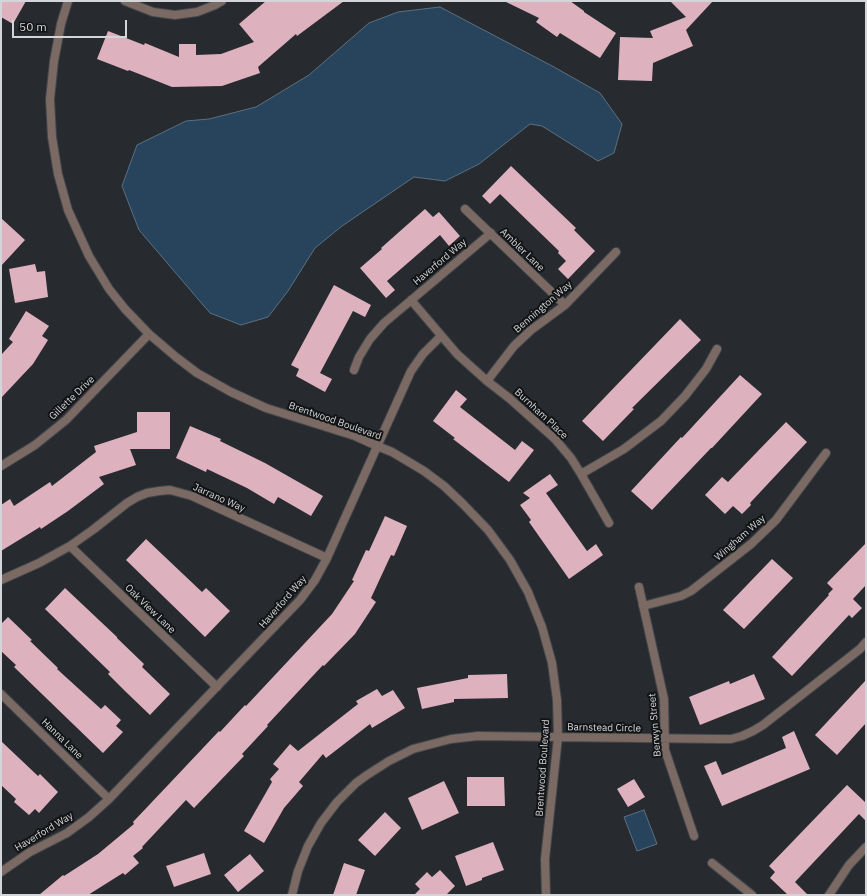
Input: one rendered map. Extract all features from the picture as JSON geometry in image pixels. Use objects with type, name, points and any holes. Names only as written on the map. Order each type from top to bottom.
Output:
[{"type":"street","name":"Brentwood Boulevard","points":[[68,1],[61,24],[54,61],[50,99],[52,136],[58,174],[68,210],[89,256],[109,289],[125,309],[149,334],[197,373],[231,392],[266,408],[355,436],[392,452],[424,471],[444,486],[488,530],[510,560],[528,592],[542,627],[552,663],[557,700],[558,737],[546,859],[546,895]]},
{"type":"street","points":[[125,1],[153,12],[175,15],[197,12],[222,1]]},
{"type":"street","name":"Ambler Lane","points":[[466,209],[564,305]]},
{"type":"street","name":"Haverford Way","points":[[1,872],[30,852],[67,833],[89,817],[109,799],[300,600],[315,580],[327,558],[411,371],[423,354],[441,336],[411,300],[490,233]]},
{"type":"street","name":"Bennington Way","points":[[487,380],[514,346],[531,330],[564,305],[616,252]]},
{"type":"street","points":[[354,370],[359,357],[370,339],[384,322],[411,300]]},
{"type":"street","name":"Gillette Drive","points":[[1,466],[35,444],[66,420],[149,334]]},
{"type":"street","name":"Burnham Place","points":[[441,336],[457,354],[555,439],[571,458],[609,523]]},
{"type":"street","points":[[581,474],[624,449],[661,421],[685,396],[706,368],[717,349]]},
{"type":"street","name":"Wingham Way","points":[[643,606],[681,596],[691,591],[751,544],[776,520],[826,453]]},
{"type":"street","name":"Jarrano Way","points":[[1,580],[70,546],[137,497],[147,493],[170,490],[192,496],[327,558]]},
{"type":"street","name":"Oak View Lane","points":[[70,546],[216,688]]},
{"type":"street","name":"Berwyn Street","points":[[639,587],[664,699],[664,739],[668,762],[694,836]]},
{"type":"street","name":"Barnstead Circle","points":[[292,895],[298,871],[308,846],[321,823],[337,802],[356,783],[389,761],[413,749],[451,739],[478,736],[664,739],[731,738],[742,736],[753,731],[860,649],[866,642]]},
{"type":"street","name":"Hanna Lane","points":[[1,694],[109,799]]},
{"type":"street","points":[[829,895],[849,865],[866,848]]},
{"type":"street","points":[[712,863],[752,895]]},
{"type":"water","points":[[440,7],[600,93],[622,124],[614,153],[598,161],[542,126],[530,124],[479,164],[445,181],[414,177],[342,226],[315,248],[288,291],[268,317],[241,325],[210,313],[139,230],[122,186],[137,145],[186,121],[209,119],[256,107],[309,75],[369,23],[398,12]]},
{"type":"water","points":[[644,810],[657,844],[637,851],[624,817]]},
{"type":"building","points":[[1,1],[26,1],[13,24],[1,17]]},
{"type":"building","points":[[266,1],[344,1],[297,36],[296,34],[258,67],[260,73],[222,86],[172,87],[97,59],[108,31],[144,45],[145,43],[179,57],[179,44],[196,44],[196,55],[221,54],[254,42],[239,24]]},
{"type":"building","points":[[504,1],[570,1],[616,33],[600,58],[560,33],[557,37],[536,22],[539,18]]},
{"type":"building","points":[[670,1],[713,1],[686,30],[693,46],[653,63],[652,81],[618,80],[620,37],[653,38],[650,31],[686,17]]},
{"type":"building","points":[[511,166],[576,228],[574,230],[595,251],[568,279],[558,269],[566,261],[558,253],[559,251],[500,194],[490,204],[482,196]]},
{"type":"building","points":[[425,209],[433,217],[439,212],[460,236],[449,246],[440,235],[387,281],[395,290],[386,298],[360,268]]},
{"type":"building","points":[[1,218],[25,240],[1,266]]},
{"type":"building","points":[[35,264],[37,272],[45,271],[48,297],[15,303],[9,269]]},
{"type":"building","points":[[334,285],[371,305],[365,317],[353,311],[320,373],[332,379],[325,392],[296,376],[299,369],[291,365]]},
{"type":"building","points":[[26,311],[49,326],[42,336],[48,340],[33,364],[1,398],[1,355],[13,342],[9,339]]},
{"type":"building","points":[[680,319],[701,340],[632,408],[634,409],[603,441],[582,421]]},
{"type":"building","points":[[740,375],[762,394],[652,510],[631,491]]},
{"type":"building","points":[[456,390],[467,399],[460,407],[515,450],[522,441],[534,450],[509,482],[453,439],[455,438],[433,421]]},
{"type":"building","points":[[137,412],[170,412],[170,449],[130,449],[136,465],[99,477],[104,484],[41,529],[40,527],[1,551],[1,505],[10,499],[14,506],[50,482],[52,486],[96,452],[94,446],[137,432]]},
{"type":"building","points":[[786,422],[807,442],[750,503],[751,505],[742,514],[733,506],[725,514],[705,495],[722,477],[728,482]]},
{"type":"building","points":[[190,426],[221,439],[220,441],[265,463],[323,496],[311,516],[278,497],[274,504],[247,488],[207,469],[206,472],[176,458]]},
{"type":"building","points":[[550,474],[558,485],[546,493],[587,551],[596,544],[603,555],[569,579],[529,522],[531,520],[520,505],[530,498],[523,493]]},
{"type":"building","points":[[385,516],[407,526],[394,556],[391,555],[371,598],[376,602],[355,634],[324,666],[323,665],[267,725],[268,726],[242,754],[244,756],[194,808],[186,800],[142,847],[143,848],[133,856],[139,863],[125,875],[123,873],[88,895],[39,895],[63,875],[64,876],[98,854],[134,824],[133,822],[219,731],[220,732],[245,705],[246,706],[332,614],[354,581],[352,580],[366,550],[369,551]]},
{"type":"building","points":[[146,539],[202,592],[206,588],[230,611],[205,637],[126,560]]},
{"type":"building","points":[[866,543],[866,585],[853,599],[862,608],[852,618],[849,615],[792,676],[772,657],[829,595],[828,594],[833,589],[827,583]]},
{"type":"building","points":[[772,559],[793,578],[744,629],[723,610]]},
{"type":"building","points":[[65,588],[144,664],[142,667],[170,694],[150,715],[108,674],[110,672],[45,609]]},
{"type":"building","points":[[8,617],[32,640],[30,641],[58,668],[57,669],[101,709],[105,705],[121,720],[116,726],[123,732],[103,753],[14,667],[16,665],[1,651],[1,624]]},
{"type":"building","points":[[507,674],[508,698],[454,699],[454,702],[422,709],[417,688],[468,678],[468,675]]},
{"type":"building","points":[[754,674],[765,699],[700,725],[689,697],[729,681],[730,684]]},
{"type":"building","points":[[866,680],[866,723],[837,755],[815,735]]},
{"type":"building","points":[[377,689],[382,696],[393,690],[405,708],[372,728],[370,724],[326,758],[323,754],[299,782],[303,786],[284,808],[264,843],[244,831],[272,782],[270,779],[279,769],[273,764],[290,744],[298,751],[358,704],[356,701]]},
{"type":"building","points":[[794,731],[810,769],[722,806],[704,766],[716,761],[722,775],[786,748],[782,737]]},
{"type":"building","points":[[1,741],[38,776],[40,774],[58,792],[39,813],[35,809],[29,815],[14,802],[16,799],[1,785]]},
{"type":"building","points":[[467,777],[504,777],[505,806],[467,806]]},
{"type":"building","points":[[634,779],[645,797],[628,807],[617,789]]},
{"type":"building","points":[[444,781],[459,813],[422,830],[408,798]]},
{"type":"building","points":[[847,785],[866,803],[866,821],[859,814],[795,882],[808,895],[788,895],[770,878],[775,872],[769,866]]},
{"type":"building","points":[[385,812],[401,828],[375,856],[358,840]]},
{"type":"building","points":[[493,842],[504,870],[466,886],[455,856]]},
{"type":"building","points":[[204,853],[211,874],[174,887],[166,866]]},
{"type":"building","points":[[250,854],[264,871],[238,892],[224,875]]},
{"type":"building","points":[[344,863],[365,870],[356,895],[333,895]]},
{"type":"building","points":[[440,870],[455,886],[446,895],[414,895],[420,889],[415,884],[427,872],[432,877]]}]
